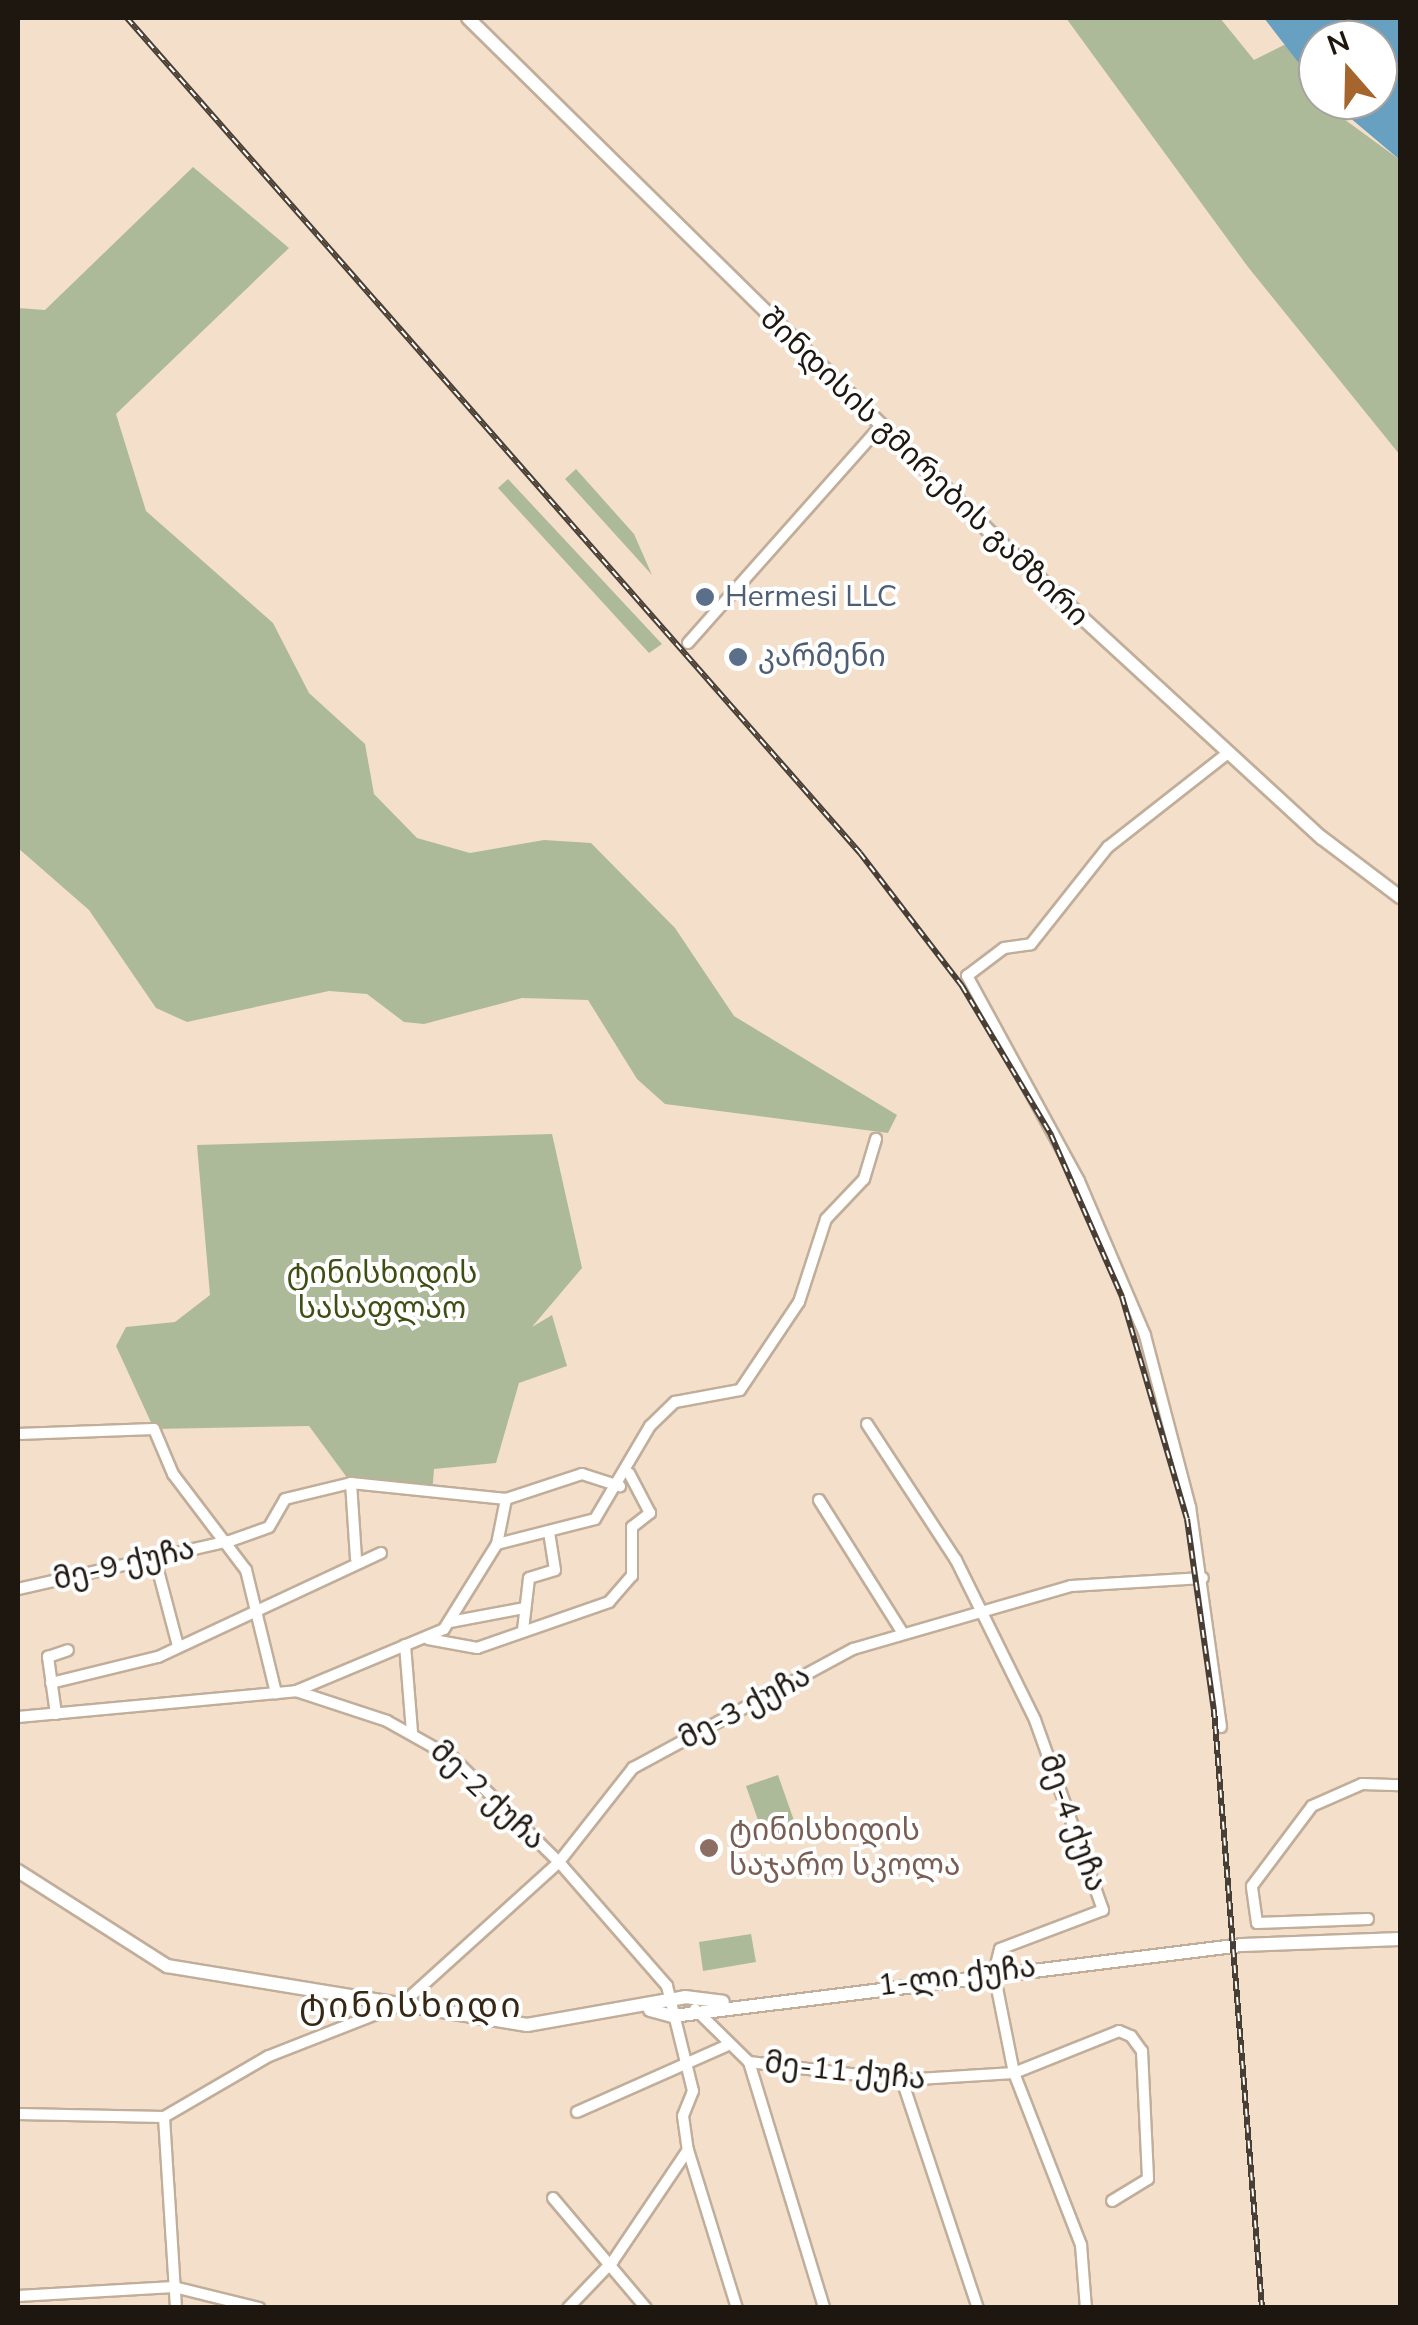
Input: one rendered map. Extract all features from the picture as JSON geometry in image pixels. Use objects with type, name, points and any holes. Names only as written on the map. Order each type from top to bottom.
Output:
[{"type":"main road","name":"შინდისის გმირების გამზირი","points":[[468,18],[880,428],[1228,753],[1400,897]]},
{"type":"main road","name":"1-ლი ქუჩა","points":[[18,1870],[167,1966],[527,2025],[1242,1945],[1400,1938]]},
{"type":"street","points":[[688,643],[880,428]]},
{"type":"street","points":[[1221,1727],[1202,1578],[1168,1419],[1121,1273],[967,976],[1004,948],[1031,944],[1108,847],[1228,753]]},
{"type":"street","points":[[498,1544],[594,1519],[629,1473],[650,1426],[674,1402],[740,1390],[799,1302],[826,1219],[864,1179],[876,1139]]},
{"type":"street","points":[[867,1424],[904,1469],[982,1613]]},
{"type":"street","points":[[18,1434],[154,1428],[172,1474],[230,1542],[256,1608],[276,1694]]},
{"type":"street","points":[[428,1639],[477,1648],[609,1602],[627,1586],[632,1527],[650,1513],[629,1473]]},
{"type":"street","points":[[356,1559],[351,1483],[432,1495],[506,1498],[582,1474],[620,1486]]},
{"type":"street","name":"მე-9 ქუჩა","points":[[18,1588],[230,1542],[269,1526],[286,1499],[351,1483]]},
{"type":"street","points":[[296,1692],[405,1645],[428,1639],[449,1623],[498,1544],[506,1498]]},
{"type":"street","points":[[819,1500],[901,1630]]},
{"type":"street","points":[[523,1630],[530,1578],[554,1570],[549,1531]]},
{"type":"street","points":[[52,1683],[178,1646],[356,1559],[381,1554]]},
{"type":"street","points":[[154,1558],[178,1646]]},
{"type":"street","name":"მე-3 ქუჩა","points":[[402,2004],[560,1862],[632,1768],[901,1630],[982,1613],[1071,1586],[1202,1578]]},
{"type":"street","points":[[449,1623],[524,1608]]},
{"type":"street","name":"მე-4 ქუჩა","points":[[982,1613],[1035,1720],[1102,1910],[1000,1949],[994,1973]]},
{"type":"street","points":[[405,1645],[412,1732]]},
{"type":"street","points":[[56,1714],[48,1657],[68,1650]]},
{"type":"street","name":"მე-2 ქუჩა","points":[[18,1717],[296,1692],[412,1732],[475,1776],[560,1862],[684,2005]]},
{"type":"street","points":[[1368,1919],[1258,1922],[1252,1886],[1312,1806],[1362,1784],[1400,1785]]},
{"type":"street","points":[[994,1973],[1014,2072],[1081,2245],[1085,2306]]},
{"type":"street","points":[[18,2114],[164,2117],[269,2056],[402,2004]]},
{"type":"street","points":[[684,2005],[688,2150],[736,2308]]},
{"type":"street","name":"მე-11 ქუჩა","points":[[684,2005],[726,2046],[749,2062],[902,2080],[1014,2072],[1119,2031],[1131,2036],[1142,2051],[1148,2179],[1112,2201]]},
{"type":"street","points":[[577,2112],[687,2068],[726,2046]]},
{"type":"street","points":[[749,2062],[824,2308]]},
{"type":"street","points":[[902,2080],[978,2308]]},
{"type":"street","points":[[164,2117],[176,2308]]},
{"type":"street","points":[[568,2308],[612,2261],[688,2150]]},
{"type":"street","points":[[553,2198],[612,2261],[646,2308]]},
{"type":"street","points":[[18,2296],[174,2287],[259,2308]]},
{"type":"green space","points":[[1066,18],[1220,18],[1254,60],[1288,43],[1298,62],[1298,120],[1345,120],[1400,160],[1400,455],[1248,267]]},
{"type":"green space","points":[[193,167],[289,248],[116,414],[146,511],[273,623],[309,693],[365,744],[374,794],[417,838],[470,853],[544,840],[591,843],[675,928],[734,1016],[897,1115],[888,1133],[665,1104],[637,1079],[588,1000],[522,998],[424,1024],[404,1022],[367,994],[329,991],[187,1022],[156,1008],[89,910],[18,848],[18,308],[45,310]]},
{"type":"green space","points":[[576,469],[634,534],[652,575],[565,479]]},
{"type":"green space","points":[[508,479],[662,644],[649,653],[498,488]]},
{"type":"green space","name":"ტინისხიდის სასაფლაო","points":[[552,1134],[582,1268],[532,1327],[552,1315],[567,1366],[519,1383],[496,1463],[434,1469],[432,1495],[351,1483],[309,1426],[154,1429],[116,1346],[126,1327],[175,1322],[210,1295],[197,1145]]},
{"type":"green space","points":[[778,1775],[797,1829],[765,1840],[746,1786]]},
{"type":"green space","points":[[751,1934],[756,1962],[703,1971],[699,1942]]},
{"type":"water","points":[[1264,18],[1400,18],[1400,160],[1353,120],[1398,120],[1398,20],[1298,20],[1298,62]]},
{"type":"railway","points":[[127,18],[860,853],[962,986],[1051,1135],[1122,1297],[1187,1519],[1214,1710],[1262,2308]]},
{"type":"place","name":"Hermesi LLC","points":[[705,597]]},
{"type":"place","name":"კარმენი","points":[[738,657]]},
{"type":"place","name":"ტინისხიდის საჯარო სკოლა","points":[[709,1848]]},
{"type":"district","name":"ტინისხიდი","points":[[411,2006]]}]
